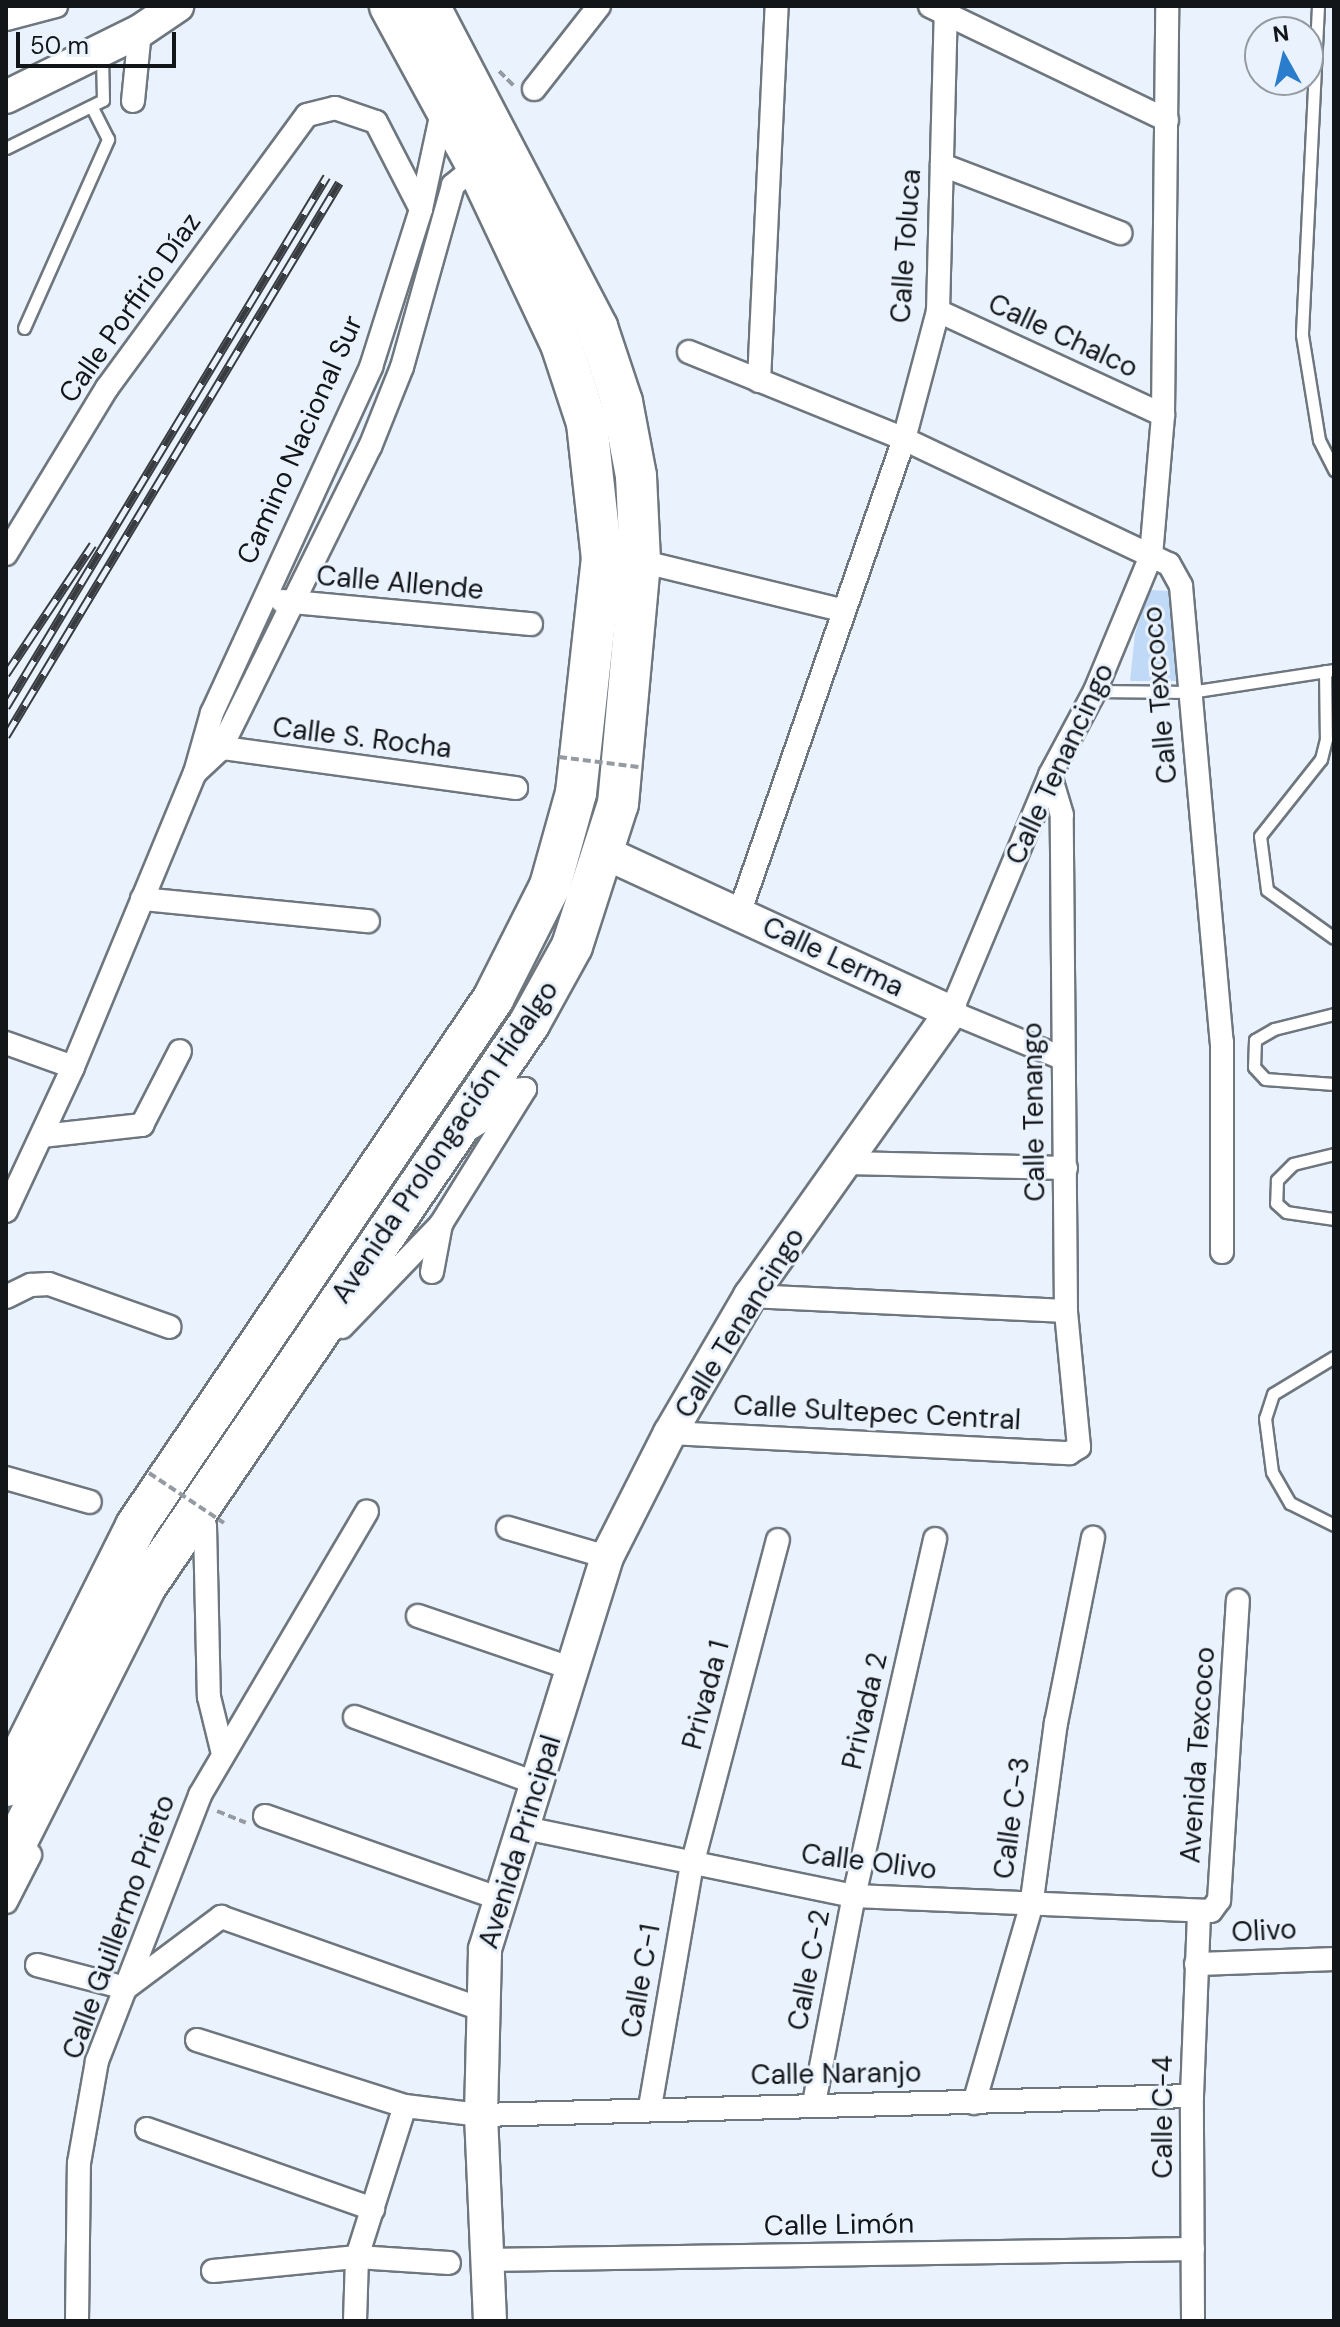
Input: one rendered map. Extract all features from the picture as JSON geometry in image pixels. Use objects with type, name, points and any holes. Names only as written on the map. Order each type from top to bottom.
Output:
[{"type":"highway","name":"Avenida Prolongación Hidalgo","points":[[390,6],[461,101]]},
{"type":"highway","name":"Avenida Prolongación Hidalgo","points":[[6,1863],[146,1586],[529,1024],[572,946],[605,853],[618,804],[640,561],[636,476],[612,363],[489,156],[461,101],[429,6]]},
{"type":"highway","name":"Avenida Prolongación Hidalgo","points":[[6,1786],[136,1526],[493,999],[530,929],[565,843],[576,793],[602,559],[598,484],[576,383],[489,156]]},
{"type":"highway","points":[[530,929],[572,946]]},
{"type":"street","points":[[6,19],[56,6]]},
{"type":"street","points":[[6,97],[140,31],[177,6]]},
{"type":"street","points":[[534,89],[599,6]]},
{"type":"street","points":[[759,381],[777,6]]},
{"type":"street","name":"Calle Tenancingo","points":[[670,1433],[750,1296],[951,1012],[1050,775],[1095,691],[1151,556],[1163,415],[1167,6]]},
{"type":"street","points":[[938,10],[1167,120]]},
{"type":"street","name":"Calle Toluca","points":[[739,914],[841,610],[904,439],[938,311],[942,165],[938,10]]},
{"type":"street","points":[[133,101],[140,31]]},
{"type":"street","name":"Camino Nacional Sur","points":[[210,747],[265,596],[371,367],[421,209],[435,139],[461,101]]},
{"type":"street","name":"Calle Porfirio Díaz","points":[[6,554],[107,388],[307,115],[318,109],[335,108],[381,128],[421,209]]},
{"type":"street","name":"Camino Nacional Sur","points":[[6,1211],[73,1067],[195,773],[293,604],[402,367],[453,185],[489,156]]},
{"type":"street","points":[[942,165],[1120,233]]},
{"type":"street","name":"Calle Chalco","points":[[938,311],[1163,415]]},
{"type":"street","name":"Calle Texcoco","points":[[689,352],[904,439],[1169,564],[1181,586],[1222,1042],[1222,1252]]},
{"type":"street","points":[[640,561],[841,610]]},
{"type":"street","name":"Calle Allende","points":[[265,596],[293,604],[531,624]]},
{"type":"street","name":"Calle S. Rocha","points":[[210,747],[516,788]]},
{"type":"street","name":"Calle Tenango","points":[[1050,775],[1062,815],[1066,1311],[1079,1447]]},
{"type":"street","name":"Calle Lerma","points":[[605,853],[951,1012],[1062,1058]]},
{"type":"street","points":[[142,899],[368,921]]},
{"type":"street","points":[[6,1043],[73,1067]]},
{"type":"street","points":[[42,1136],[142,1125],[180,1051]]},
{"type":"street","points":[[6,1902],[155,1604],[214,1524],[333,1337],[441,1224],[525,1089],[512,1090],[490,1116],[448,1140]]},
{"type":"street","points":[[846,1163],[1066,1168]]},
{"type":"street","points":[[432,1272],[441,1224]]},
{"type":"street","points":[[6,1297],[49,1284],[170,1327]]},
{"type":"street","points":[[750,1296],[1066,1311]]},
{"type":"street","name":"Calle Sultepec Central","points":[[670,1433],[1069,1453],[1079,1447]]},
{"type":"street","name":"Avenida Principal","points":[[490,2321],[481,2115],[481,2009],[485,1949],[607,1557],[670,1433]]},
{"type":"street","points":[[6,1478],[90,1502]]},
{"type":"street","name":"Calle Guillermo Prieto","points":[[77,2321],[79,2163],[97,2061],[198,1800],[222,1750],[367,1512]]},
{"type":"street","points":[[214,1524],[209,1697],[222,1750]]},
{"type":"street","points":[[508,1528],[607,1557]]},
{"type":"street","name":"Calle C-3","points":[[974,2103],[1031,1907],[1056,1723],[1093,1538]]},
{"type":"street","name":"Privada 2","points":[[854,1896],[935,1539]]},
{"type":"street","name":"Privada 1","points":[[692,1865],[778,1540]]},
{"type":"street","name":"Avenida Texcoco","points":[[1205,1912],[1219,1900],[1238,1601]]},
{"type":"street","points":[[418,1616],[573,1669]]},
{"type":"street","points":[[355,1717],[535,1783]]},
{"type":"street","points":[[265,1816],[501,1899]]},
{"type":"street","name":"Calle Olivo","points":[[525,1828],[692,1865],[854,1896],[1031,1907],[1205,1912]]},
{"type":"street","name":"Calle C-1","points":[[650,2107],[692,1865]]},
{"type":"street","name":"Calle C-2","points":[[814,2103],[854,1896]]},
{"type":"street","name":"Calle C-4","points":[[1193,2321],[1192,2096],[1196,1964],[1205,1912]]},
{"type":"street","points":[[37,1965],[126,1988],[221,1917],[481,2009]]},
{"type":"street","name":"Olivo","points":[[1196,1964],[1334,1959]]},
{"type":"street","name":"Calle Naranjo","points":[[197,2040],[405,2106],[481,2115],[650,2107],[974,2103],[1192,2096]]},
{"type":"street","points":[[355,2321],[357,2257],[405,2106]]},
{"type":"street","points":[[147,2129],[373,2209]]},
{"type":"street","name":"Calle Limón","points":[[485,2260],[1193,2249]]},
{"type":"street","points":[[213,2271],[357,2257],[449,2263]]},
{"type":"lane","points":[[1318,6],[1302,335],[1319,440],[1334,470]]},
{"type":"lane","points":[[6,148],[93,110],[103,100],[106,84],[102,51]]},
{"type":"lane","points":[[24,328],[108,139],[93,110]]},
{"type":"lane","points":[[1095,691],[1190,692],[1330,670],[1326,739],[1321,759],[1260,836],[1267,890],[1334,938]]},
{"type":"lane","points":[[1334,1014],[1274,1029],[1255,1040],[1254,1067],[1265,1079],[1334,1084]]},
{"type":"lane","points":[[1334,1154],[1293,1164],[1277,1180],[1276,1203],[1286,1212],[1334,1219]]},
{"type":"lane","points":[[1334,1357],[1273,1394],[1265,1418],[1272,1472],[1290,1503],[1334,1525]]},
{"type":"path","points":[[555,768],[559,757],[638,767]]},
{"type":"path","points":[[149,1473],[214,1524]]},
{"type":"path","points":[[198,1800],[258,1826],[265,1816]]},
{"type":"shaded area","points":[[1149,590],[1171,591],[1178,681],[1130,681],[1135,634]]},
{"type":"railway","points":[[6,707],[327,176]]},
{"type":"railway","points":[[6,736],[339,183]]},
{"type":"railway","points":[[6,674],[93,544]]}]
